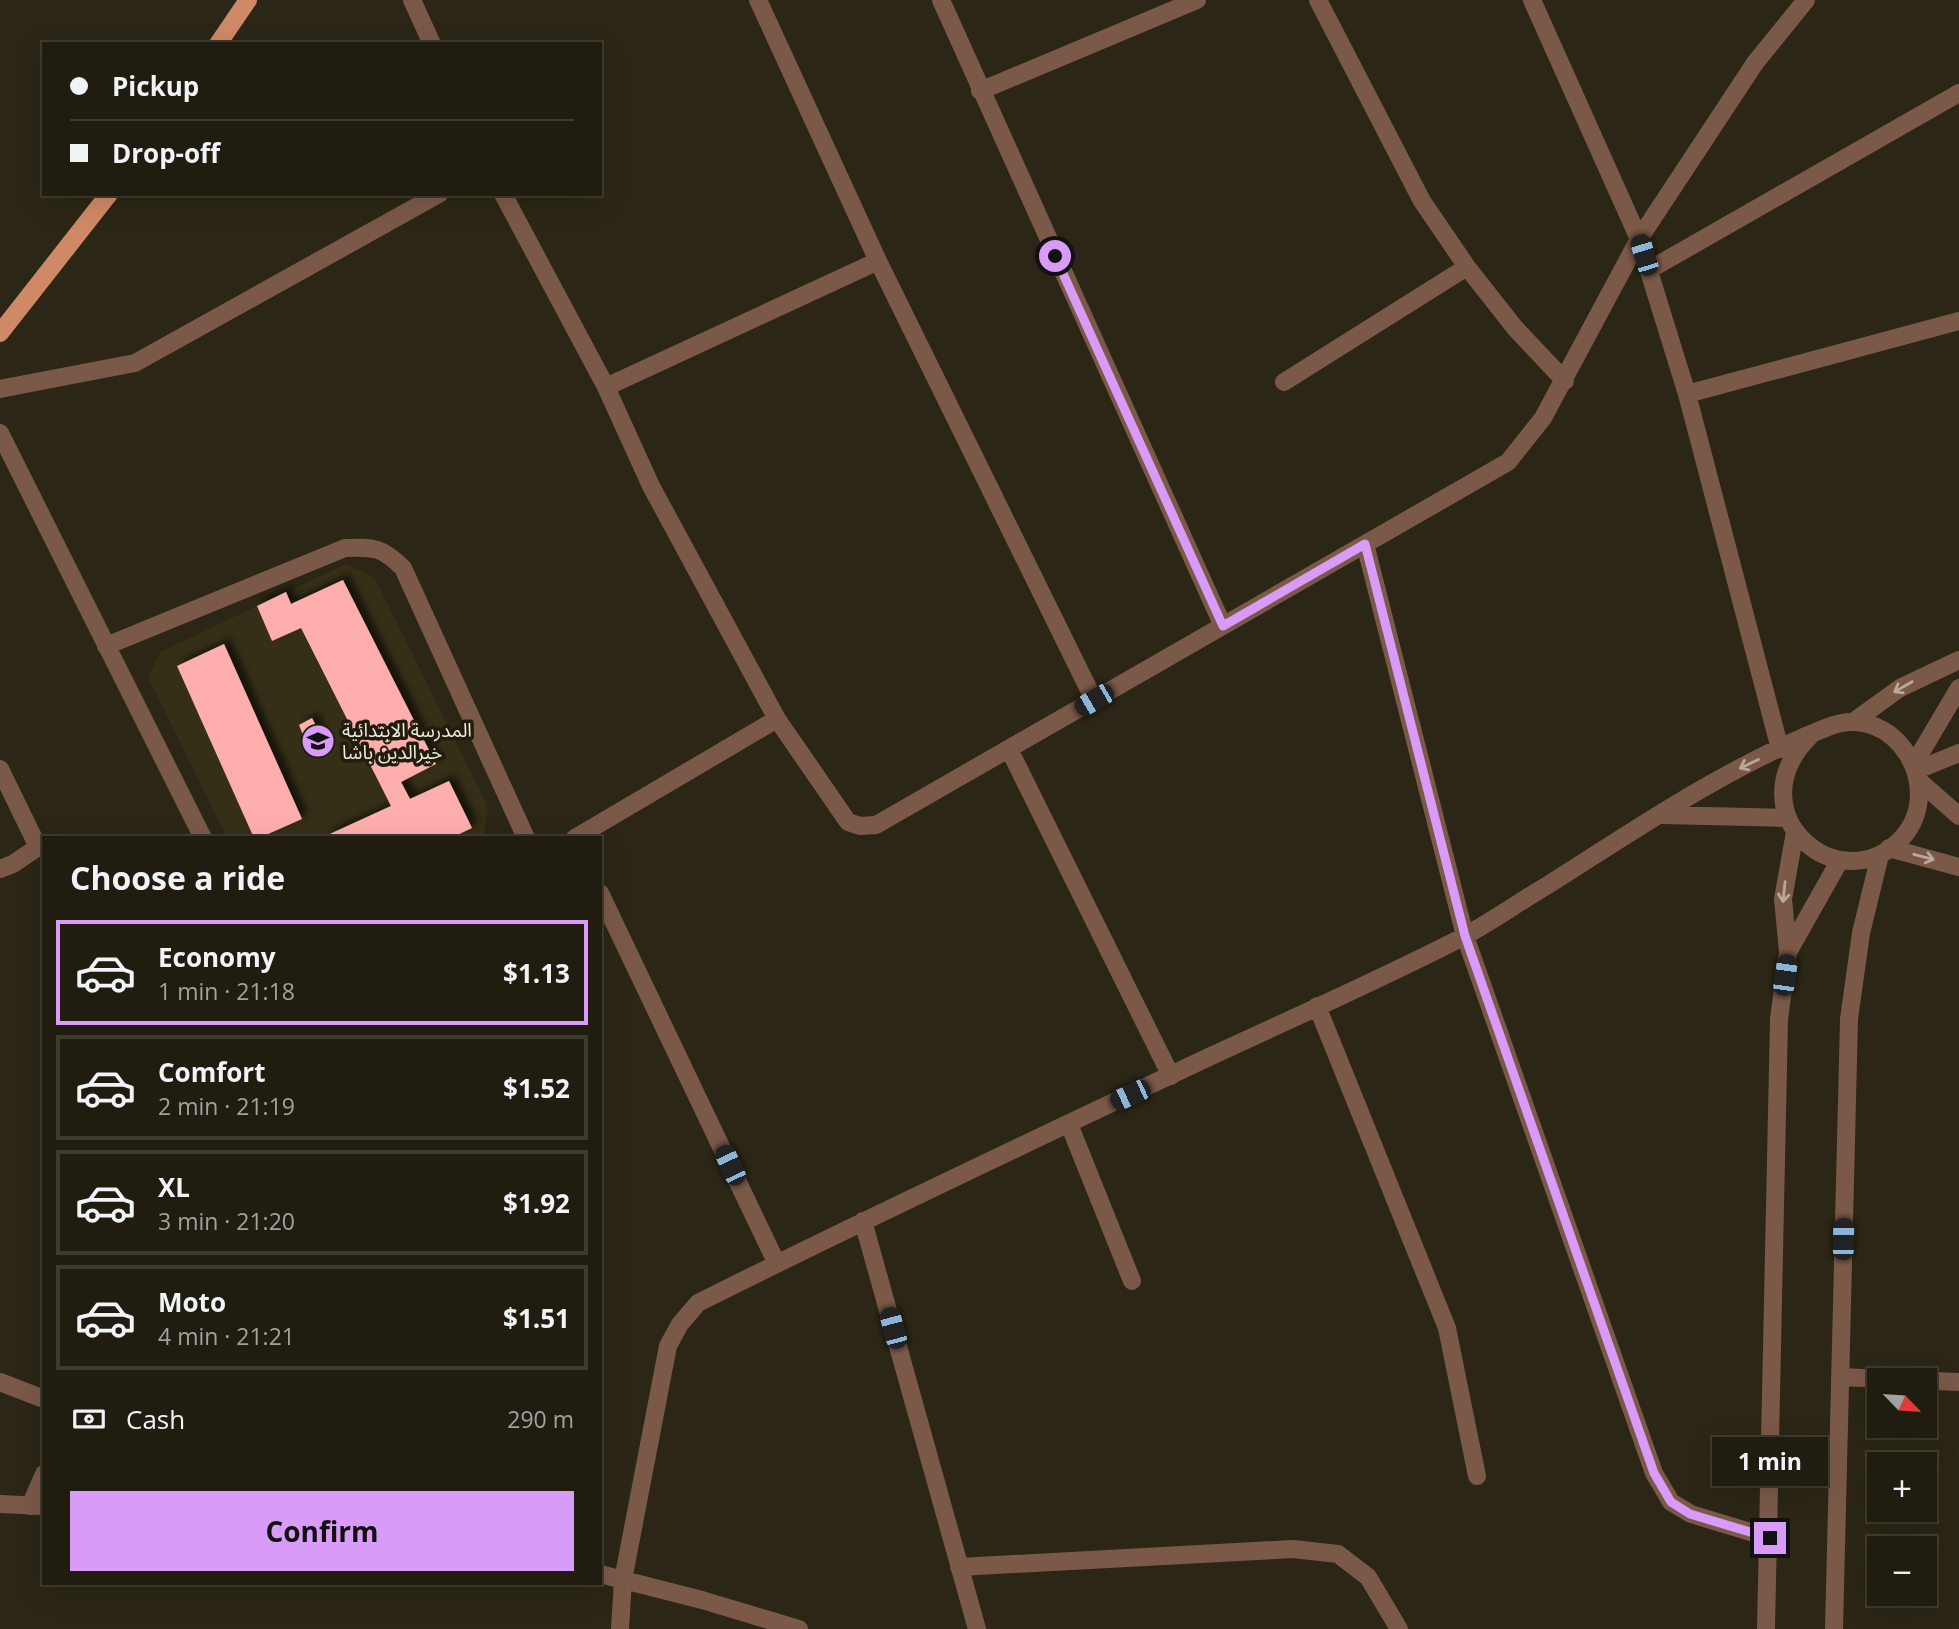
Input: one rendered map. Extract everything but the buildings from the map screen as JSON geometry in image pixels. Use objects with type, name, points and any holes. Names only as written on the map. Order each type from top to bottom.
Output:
[{"type":"main road","points":[[219,42],[248,0]]},
{"type":"main road","points":[[0,333],[107,196]]},
{"type":"street","points":[[412,0],[431,42]]},
{"type":"street","points":[[758,0],[878,261],[1094,700]]},
{"type":"street","points":[[941,0],[1223,626]]},
{"type":"street","points":[[980,91],[1197,0]]},
{"type":"street","points":[[1318,0],[1422,201],[1467,267],[1515,328],[1565,382]]},
{"type":"street","points":[[1532,0],[1639,239],[1687,394],[1780,749]]},
{"type":"street","points":[[504,196],[606,387],[651,486],[777,719],[848,822],[860,827],[876,825],[1508,462],[1543,418],[1565,382],[1639,239],[1760,55],[1806,0]]},
{"type":"street","points":[[1649,270],[1959,93]]},
{"type":"street","points":[[0,389],[135,363],[435,196]]},
{"type":"street","points":[[606,387],[878,261]]},
{"type":"street","points":[[1284,382],[1467,267]]},
{"type":"street","points":[[1687,394],[1959,321]]},
{"type":"street","points":[[0,433],[202,836]]},
{"type":"street","points":[[1365,544],[1465,936],[1654,1473],[1671,1502],[1690,1514],[1770,1538]]},
{"type":"street","points":[[106,646],[345,548],[374,547],[388,553],[403,568],[525,836]]},
{"type":"street","points":[[1853,722],[1900,688],[1959,660]]},
{"type":"street","points":[[1659,816],[1791,825],[1815,851],[1840,860],[1860,860],[1884,851],[1909,829],[1917,810],[1917,771],[1959,688]]},
{"type":"street","points":[[578,836],[777,719]]},
{"type":"street","points":[[620,1629],[623,1580],[668,1346],[680,1324],[698,1303],[863,1221],[1465,936],[1730,773],[1831,725],[1853,722],[1878,727],[1899,742],[1917,771],[1959,816]]},
{"type":"street","points":[[1766,1629],[1779,1019],[1788,953],[1783,900],[1791,825],[1782,795],[1785,773],[1795,751],[1811,735]]},
{"type":"street","points":[[1009,749],[1171,1076]]},
{"type":"street","points":[[1917,771],[1959,753]]},
{"type":"street","points":[[0,769],[41,853],[0,869]]},
{"type":"street","points":[[1884,851],[1959,867]]},
{"type":"street","points":[[1834,1629],[1850,1007],[1861,933],[1884,851]]},
{"type":"street","points":[[1788,953],[1840,860]]},
{"type":"street","points":[[602,897],[777,1264]]},
{"type":"street","points":[[1317,1006],[1447,1328],[1477,1476]]},
{"type":"street","points":[[1069,1124],[1132,1281]]},
{"type":"street","points":[[863,1221],[977,1629]]},
{"type":"street","points":[[1840,1377],[1959,1382]]},
{"type":"street","points":[[0,1382],[42,1397]]},
{"type":"street","points":[[0,1504],[37,1506],[42,1483]]},
{"type":"street","points":[[959,1567],[1293,1549],[1338,1554],[1368,1577],[1399,1629]]},
{"type":"street","points":[[602,1575],[799,1629]]},
{"type":"shaded area","name":"المدرسة الابتدائية خيرالدين باشا","points":[[346,564],[375,578],[487,805],[484,836],[226,836],[148,677],[160,652]]},
{"type":"place","name":"المدرسة الابتدائية خيرالدين باشا","points":[[318,741]]},
{"type":"route","points":[[1055,256],[1223,626],[1365,544],[1465,936],[1654,1473],[1671,1502],[1690,1514],[1770,1538]]}]
